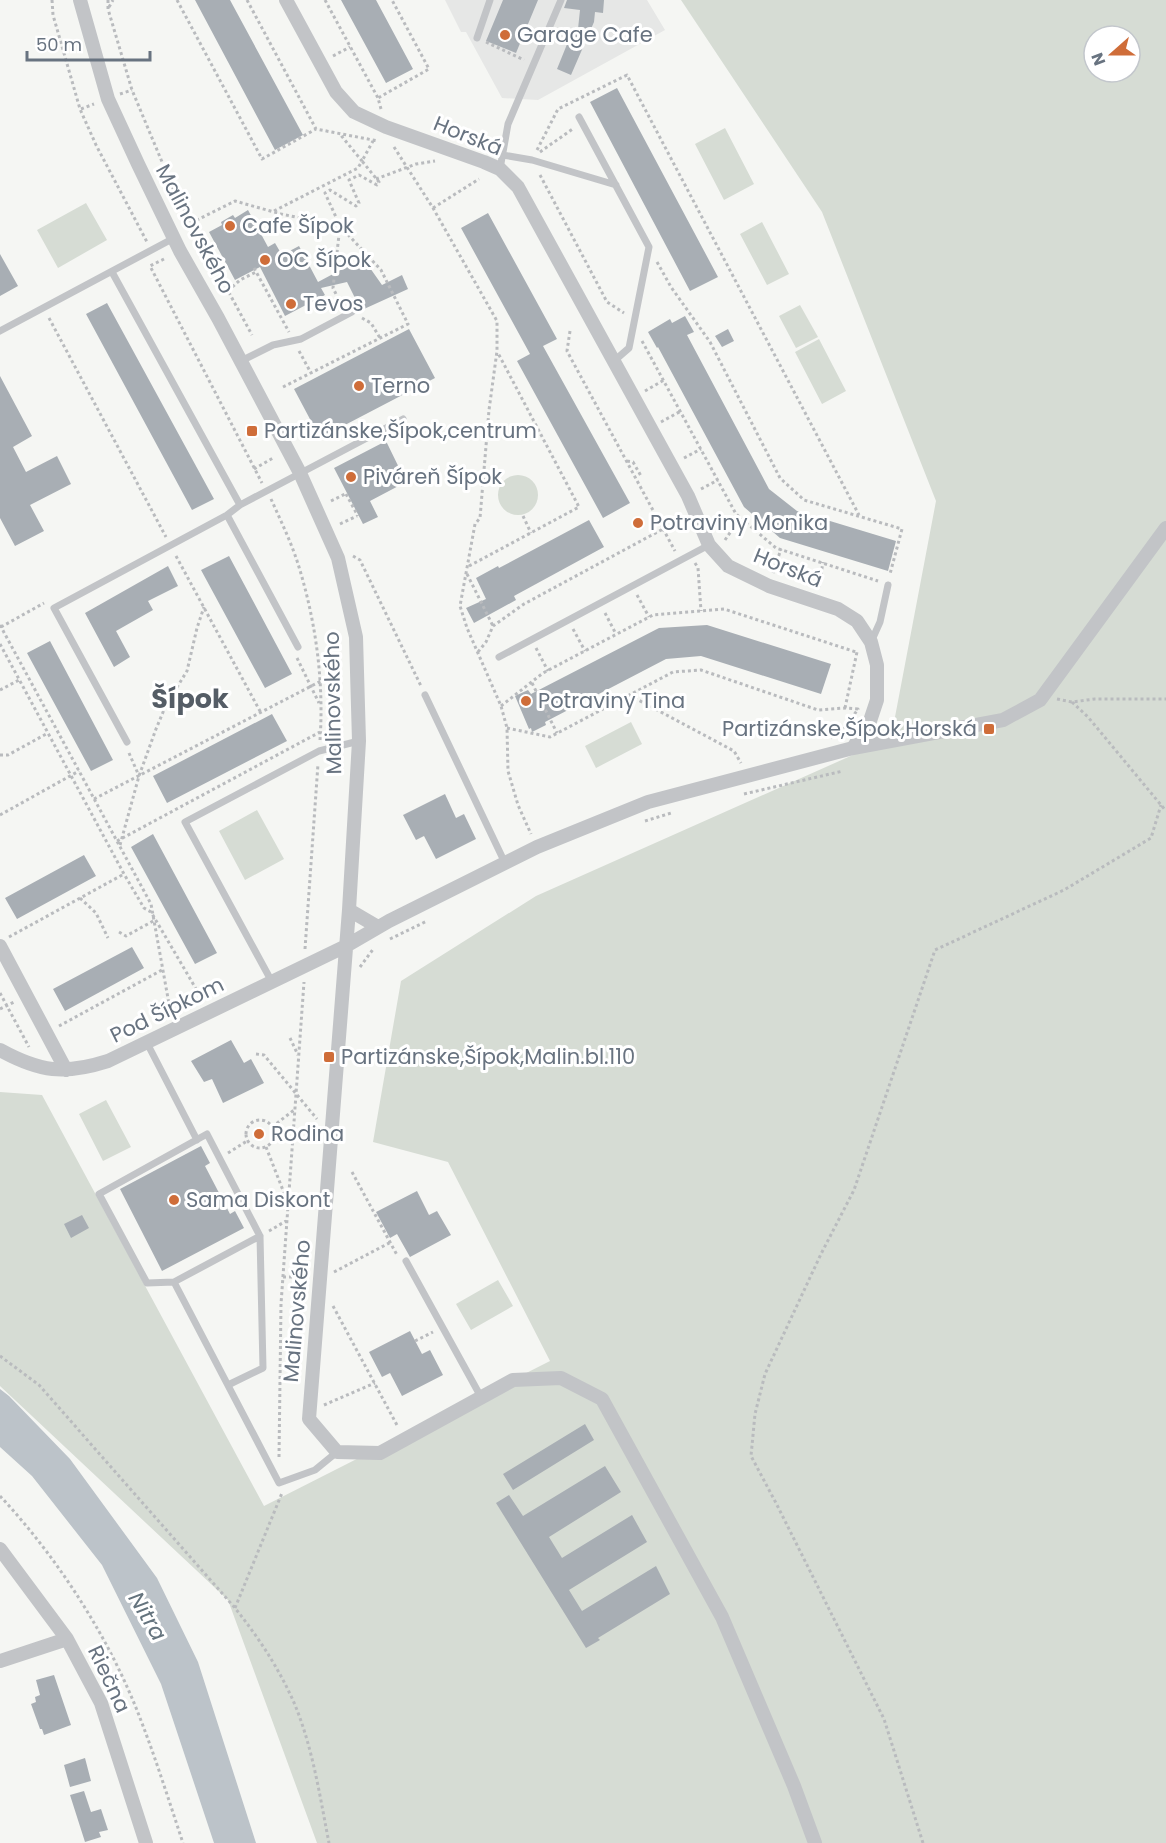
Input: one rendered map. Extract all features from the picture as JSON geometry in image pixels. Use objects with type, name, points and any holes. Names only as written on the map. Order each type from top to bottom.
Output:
[{"type":"street","name":"Malinovského","points":[[80,0],[108,99],[174,238],[300,473],[338,558],[356,637],[359,741],[349,910],[309,1419],[337,1452]]},
{"type":"street","name":"Horská","points":[[286,0],[336,92],[354,112],[378,119],[500,169],[518,187],[688,496],[709,545],[728,566],[770,586],[838,609],[857,621],[867,647],[878,666],[877,700],[870,721],[853,748]]},
{"type":"street","points":[[346,946],[378,927],[537,847],[648,802],[853,748],[1003,720],[1040,700],[1166,528]]},
{"type":"street","points":[[349,910],[378,927]]},
{"type":"street","points":[[0,946],[66,1071]]},
{"type":"street","name":"Pod Šípkom","points":[[0,1050],[23,1062],[44,1069],[66,1071],[84,1069],[147,1043],[346,946]]},
{"type":"street","points":[[337,1452],[380,1453],[513,1380],[561,1378],[602,1399],[722,1617],[794,1786],[815,1843]]},
{"type":"street","name":"Riečna","points":[[0,1549],[67,1639],[101,1703],[146,1843]]},
{"type":"street","points":[[0,1661],[67,1639]]},
{"type":"lane","points":[[477,38],[490,0]]},
{"type":"lane","points":[[500,169],[508,124],[561,0]]},
{"type":"lane","points":[[579,117],[649,247],[629,348],[614,361]]},
{"type":"lane","points":[[503,155],[532,160],[616,185]]},
{"type":"lane","points":[[0,331],[174,238]]},
{"type":"lane","points":[[112,272],[240,505]]},
{"type":"lane","points":[[241,361],[273,345],[301,339],[349,314]]},
{"type":"lane","points":[[127,742],[54,608],[227,515],[266,490],[403,419]]},
{"type":"lane","points":[[227,515],[298,647]]},
{"type":"lane","points":[[500,657],[709,545]]},
{"type":"lane","points":[[867,647],[880,622],[888,585]]},
{"type":"lane","points":[[425,695],[505,863]]},
{"type":"lane","points":[[272,982],[185,822],[319,751],[359,741]]},
{"type":"lane","points":[[147,1043],[197,1140]]},
{"type":"lane","points":[[228,1385],[263,1368],[260,1236],[207,1134],[99,1194],[147,1283],[174,1282],[260,1236]]},
{"type":"lane","points":[[406,1261],[481,1397]]},
{"type":"lane","points":[[174,1282],[279,1483],[315,1470],[337,1452]]},
{"type":"path","points":[[52,0],[53,15],[80,109],[96,146],[147,244]]},
{"type":"path","points":[[108,0],[108,9],[132,90],[175,193],[252,335]]},
{"type":"path","points":[[108,9],[113,0]]},
{"type":"path","points":[[177,0],[261,159],[316,129],[382,141]]},
{"type":"path","points":[[247,0],[316,129]]},
{"type":"path","points":[[274,211],[358,168],[373,140],[378,119],[378,98],[325,0]]},
{"type":"path","points":[[378,98],[429,69],[392,0]]},
{"type":"path","points":[[477,38],[534,64]]},
{"type":"path","points":[[342,51],[350,47]]},
{"type":"path","points":[[649,247],[671,287],[710,342],[780,478],[804,500],[902,529],[888,585],[776,548],[736,514],[630,317],[607,302],[532,160],[558,109],[627,75],[859,515]]},
{"type":"path","points":[[544,149],[573,129]]},
{"type":"path","points":[[325,193],[330,190],[356,206],[359,203],[349,180],[359,175],[377,185],[379,182],[339,133]]},
{"type":"path","points":[[392,143],[433,208],[497,321],[497,351],[489,410],[480,518],[475,524],[460,606],[467,628],[501,706],[507,728],[508,771],[518,806],[531,835],[526,838]]},
{"type":"path","points":[[376,178],[436,161]]},
{"type":"path","points":[[433,208],[479,179]]},
{"type":"path","points":[[283,387],[408,324],[381,270],[340,226],[321,186]]},
{"type":"path","points":[[192,224],[235,201],[281,214],[340,226]]},
{"type":"path","points":[[340,226],[333,288],[349,314],[371,323],[380,338]]},
{"type":"path","points":[[164,259],[150,266],[266,490],[299,565],[313,617],[321,681],[320,732],[305,954]]},
{"type":"path","points":[[228,291],[255,270],[269,290],[274,303]]},
{"type":"path","points":[[44,308],[261,713]]},
{"type":"path","points":[[570,331],[567,351],[680,560]]},
{"type":"path","points":[[468,566],[579,507],[497,351]]},
{"type":"path","points":[[648,389],[664,380]]},
{"type":"path","points":[[665,420],[681,411]]},
{"type":"path","points":[[689,456],[701,449]]},
{"type":"path","points":[[254,469],[273,458]]},
{"type":"path","points":[[627,461],[633,462],[641,476]]},
{"type":"path","points":[[705,487],[718,480]]},
{"type":"path","points":[[331,501],[346,493],[358,515],[340,524]]},
{"type":"path","points":[[523,516],[531,533]]},
{"type":"path","points":[[735,526],[741,518]]},
{"type":"path","points":[[478,652],[486,642],[493,626],[524,604],[663,529]]},
{"type":"path","points":[[778,558],[781,549]]},
{"type":"path","points":[[353,556],[360,560],[425,695]]},
{"type":"path","points":[[820,577],[823,562]]},
{"type":"path","points":[[698,568],[701,611]]},
{"type":"path","points":[[467,574],[493,626]]},
{"type":"path","points":[[50,600],[1,626],[151,904],[172,1022]]},
{"type":"path","points":[[643,606],[649,617]]},
{"type":"path","points":[[120,847],[139,776],[166,705],[187,671],[204,607]]},
{"type":"path","points":[[501,706],[548,671],[653,615],[724,609],[856,652],[867,647]]},
{"type":"path","points":[[610,623],[616,634]]},
{"type":"path","points":[[579,640],[585,651]]},
{"type":"path","points":[[0,644],[116,860],[144,908],[151,912]]},
{"type":"path","points":[[4,651],[12,647]]},
{"type":"path","points":[[298,647],[297,659],[320,705]]},
{"type":"path","points":[[845,708],[856,652]]},
{"type":"path","points":[[542,660],[548,671]]},
{"type":"path","points":[[507,728],[550,737],[673,672],[702,670],[818,710],[858,708],[844,729],[828,740]]},
{"type":"path","points":[[0,690],[20,680]]},
{"type":"path","points":[[94,799],[321,681]]},
{"type":"path","points":[[532,683],[557,733]]},
{"type":"path","points":[[629,695],[734,751],[741,763],[732,765]]},
{"type":"path","points":[[1166,699],[1095,699],[1072,702],[1088,717],[1166,811]]},
{"type":"path","points":[[117,841],[320,732]]},
{"type":"path","points":[[0,755],[8,755],[48,733]]},
{"type":"path","points":[[128,751],[139,776]]},
{"type":"path","points":[[0,815],[79,771]]},
{"type":"path","points":[[734,796],[843,771]]},
{"type":"path","points":[[923,1843],[884,1719],[751,1456],[755,1414],[765,1374],[821,1254],[854,1190],[935,950],[1064,890],[1151,838],[1161,805]]},
{"type":"path","points":[[637,824],[680,810]]},
{"type":"path","points":[[116,860],[124,855]]},
{"type":"path","points":[[0,942],[124,874]]},
{"type":"path","points":[[80,898],[96,913],[108,938]]},
{"type":"path","points":[[119,932],[126,936],[154,921]]},
{"type":"path","points":[[154,921],[206,1006]]},
{"type":"path","points":[[385,942],[426,921]]},
{"type":"path","points":[[356,972],[374,947]]},
{"type":"path","points":[[54,1029],[162,970]]},
{"type":"path","points":[[235,1608],[283,1494],[279,1483],[283,1277],[304,977]]},
{"type":"path","points":[[0,993],[29,1047]]},
{"type":"path","points":[[290,1038],[298,1055]]},
{"type":"path","points":[[256,1054],[264,1054],[321,1124]]},
{"type":"path","points":[[272,1127],[294,1110]]},
{"type":"path","points":[[264,1120],[272,1127],[274,1138],[266,1147],[255,1148],[247,1141],[246,1130],[252,1121],[264,1120]]},
{"type":"path","points":[[219,1157],[247,1141]]},
{"type":"path","points":[[266,1147],[287,1201]]},
{"type":"path","points":[[352,1172],[399,1257],[406,1261]]},
{"type":"path","points":[[260,1236],[286,1221]]},
{"type":"path","points":[[331,1274],[391,1242]]},
{"type":"path","points":[[283,1277],[309,1277]]},
{"type":"path","points":[[330,1300],[405,1439]]},
{"type":"path","points":[[415,1341],[443,1327]]},
{"type":"path","points":[[0,1356],[39,1385],[253,1631],[295,1705],[308,1748],[329,1843]]},
{"type":"path","points":[[323,1406],[375,1383]]},
{"type":"path","points":[[0,1496],[42,1546],[82,1604],[115,1663],[139,1717],[183,1843]]},
{"type":"shaded area","points":[[445,0],[647,0],[665,30],[538,100],[502,98],[466,32],[461,32]]},
{"type":"shaded area","points":[[681,0],[1166,0],[1166,1843],[317,1843],[228,1600],[0,1386],[0,1092],[42,1095],[264,1506],[550,1361],[448,1162],[373,1142],[401,981],[536,896],[891,738],[936,501],[822,212]]},
{"type":"shaded area","points":[[725,128],[754,184],[724,200],[695,144]]},
{"type":"shaded area","points":[[86,203],[107,240],[58,268],[37,230]]},
{"type":"shaded area","points":[[762,222],[789,274],[767,285],[740,234]]},
{"type":"shaded area","points":[[800,305],[818,337],[796,348],[779,316]]},
{"type":"shaded area","points":[[819,339],[846,391],[822,404],[795,352]]},
{"type":"shaded area","points":[[518,475],[532,481],[538,495],[532,509],[518,515],[504,509],[498,495],[504,481]]},
{"type":"shaded area","points":[[631,722],[642,744],[596,768],[585,746]]},
{"type":"shaded area","points":[[257,810],[284,859],[245,880],[219,831]]},
{"type":"shaded area","points":[[106,1100],[131,1147],[103,1161],[79,1114]]},
{"type":"shaded area","points":[[498,1280],[513,1306],[471,1330],[456,1304]]},
{"type":"water","name":"Nitra","points":[[0,1389],[70,1459],[157,1578],[198,1662],[256,1843],[214,1843],[161,1684],[102,1565],[32,1476],[0,1447]]},
{"type":"building","points":[[195,0],[230,0],[303,135],[275,150]]},
{"type":"building","points":[[341,0],[376,0],[413,69],[386,83]]},
{"type":"building","points":[[503,0],[538,0],[516,53],[486,41]]},
{"type":"building","points":[[567,0],[604,0],[603,13],[595,12],[594,22],[571,75],[557,69],[574,27],[578,29],[580,10],[564,8]]},
{"type":"building","points":[[617,88],[718,277],[690,291],[590,102]]},
{"type":"building","name":"OC Šípok","points":[[248,210],[268,247],[275,243],[282,255],[299,246],[318,282],[363,258],[382,285],[402,275],[408,289],[364,309],[360,302],[357,302],[347,282],[321,288],[325,295],[285,316],[260,267],[235,280],[209,232],[222,225],[221,222],[233,215],[235,218]]},
{"type":"building","points":[[488,213],[557,339],[543,346],[630,503],[603,518],[517,361],[530,354],[461,228]]},
{"type":"building","points":[[0,254],[18,286],[0,296]]},
{"type":"building","points":[[107,303],[214,499],[192,510],[86,314]]},
{"type":"building","points":[[685,316],[694,332],[687,335],[769,489],[797,511],[896,541],[888,571],[780,538],[744,507],[648,332],[670,319],[672,323]]},
{"type":"building","name":"Terno","points":[[409,329],[435,378],[320,438],[294,389]]},
{"type":"building","points":[[728,329],[734,341],[722,347],[715,336]]},
{"type":"building","points":[[0,376],[32,436],[13,447],[26,472],[57,456],[71,484],[30,505],[44,531],[15,546],[0,518]]},
{"type":"building","points":[[386,441],[406,482],[370,501],[378,517],[363,524],[334,468]]},
{"type":"building","points":[[589,520],[604,547],[514,596],[516,600],[474,623],[466,608],[486,599],[476,578]]},
{"type":"building","points":[[229,556],[292,674],[265,688],[201,570]]},
{"type":"building","points":[[168,566],[178,586],[148,601],[153,610],[116,631],[130,657],[114,667],[85,613]]},
{"type":"building","points":[[707,625],[831,664],[821,694],[701,656],[666,659],[545,722],[546,725],[532,732],[531,728],[529,729],[515,696],[528,690],[531,694],[659,628]]},
{"type":"building","points":[[50,641],[113,760],[91,771],[27,653]]},
{"type":"building","points":[[272,714],[287,741],[167,803],[153,776]]},
{"type":"building","points":[[445,794],[456,818],[464,814],[476,839],[436,859],[424,836],[416,840],[403,815]]},
{"type":"building","points":[[153,834],[217,953],[195,964],[131,847]]},
{"type":"building","points":[[84,855],[96,876],[17,919],[5,898]]},
{"type":"building","points":[[132,947],[144,968],[65,1011],[53,989]]},
{"type":"building","points":[[231,1040],[244,1063],[251,1059],[264,1083],[223,1103],[212,1079],[204,1082],[191,1061]]},
{"type":"building","name":"Sama Diskont","points":[[201,1146],[210,1163],[205,1166],[230,1214],[235,1211],[244,1228],[162,1271],[120,1189]]},
{"type":"building","points":[[417,1191],[429,1215],[437,1211],[451,1235],[410,1257],[397,1234],[390,1238],[376,1212]]},
{"type":"building","points":[[82,1215],[89,1228],[71,1238],[64,1224]]},
{"type":"building","points":[[410,1331],[422,1354],[430,1350],[443,1375],[402,1396],[390,1373],[382,1377],[369,1352]]},
{"type":"building","points":[[585,1424],[594,1440],[513,1490],[503,1474]]},
{"type":"building","points":[[605,1466],[621,1492],[549,1537],[562,1558],[632,1515],[647,1542],[569,1590],[582,1611],[656,1566],[670,1594],[598,1638],[600,1640],[586,1648],[496,1503],[509,1495],[523,1516]]},
{"type":"building","points":[[54,1675],[71,1725],[44,1735],[31,1704],[36,1702],[35,1697],[40,1695],[36,1680]]},
{"type":"building","points":[[85,1758],[91,1781],[70,1787],[64,1765]]},
{"type":"building","points":[[84,1791],[91,1812],[101,1809],[108,1830],[99,1832],[101,1837],[85,1842],[70,1795]]},
{"type":"place","name":"Garage Cafe","points":[[505,35]]},
{"type":"place","name":"Cafe Šípok","points":[[230,226]]},
{"type":"place","name":"OC Šípok","points":[[265,260]]},
{"type":"place","name":"Tevos","points":[[291,304]]},
{"type":"place","name":"Terno","points":[[359,386]]},
{"type":"place","name":"Partizánske,Šípok,centrum","points":[[252,431]]},
{"type":"place","name":"Piváreň Šípok","points":[[351,477]]},
{"type":"place","name":"Potraviny Monika","points":[[638,523]]},
{"type":"place","name":"Potraviny Tina","points":[[526,701]]},
{"type":"place","name":"Partizánske,Šípok,Horská","points":[[989,729]]},
{"type":"place","name":"Partizánske,Šípok,Malin.bl.110","points":[[329,1057]]},
{"type":"place","name":"Rodina","points":[[259,1134]]},
{"type":"place","name":"Sama Diskont","points":[[174,1200]]},
{"type":"district","name":"Šípok","points":[[190,699]]}]
